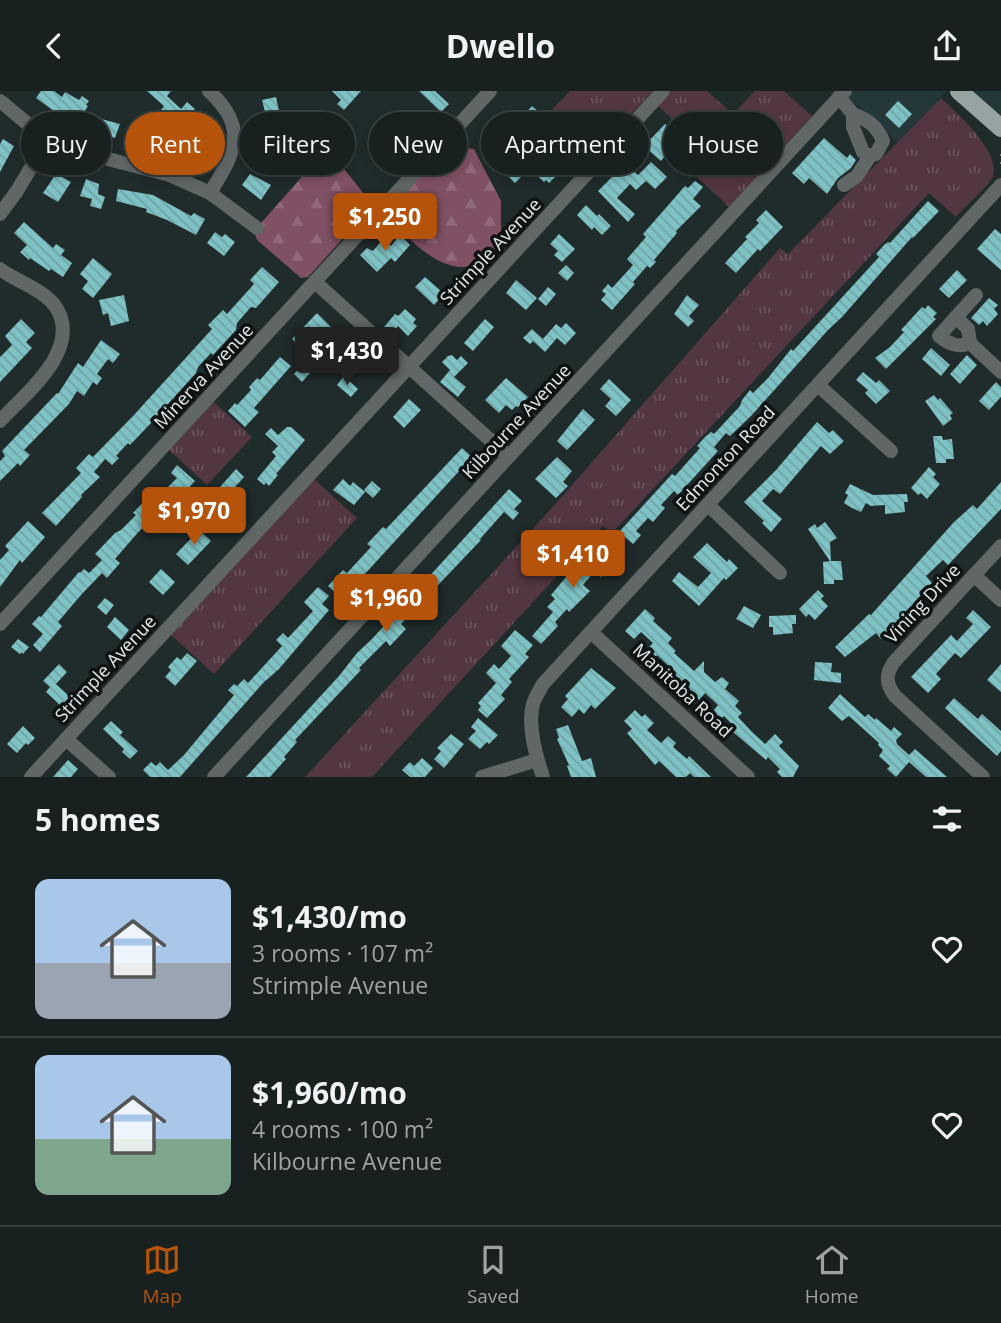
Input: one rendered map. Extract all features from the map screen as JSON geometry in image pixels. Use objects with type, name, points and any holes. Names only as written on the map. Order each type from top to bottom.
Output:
[{"type":"main road","points":[[960,91],[1001,128]]},
{"type":"street","points":[[209,91],[232,118],[235,142],[227,165],[210,193]]},
{"type":"street","name":"Minerva Avenue","points":[[0,624],[490,91]]},
{"type":"street","name":"Strimple Avenue","points":[[30,777],[663,91]]},
{"type":"street","points":[[842,94],[853,114],[853,127],[859,147],[870,156]]},
{"type":"street","name":"Kilbourne Avenue","points":[[214,777],[842,94]]},
{"type":"street","points":[[0,101],[21,118]]},
{"type":"street","points":[[844,185],[857,176],[870,156],[876,154],[883,141],[867,119],[853,114]]},
{"type":"street","points":[[111,159],[150,168],[210,193],[257,228]]},
{"type":"street","points":[[0,214],[27,175]]},
{"type":"street","name":"Edmonton Road","points":[[543,777],[537,760],[531,719],[533,702],[543,684],[818,385],[998,196]]},
{"type":"street","points":[[0,269],[41,294],[57,309],[63,330],[55,362],[0,421]]},
{"type":"street","points":[[315,282],[509,456]]},
{"type":"street","points":[[970,343],[963,346],[952,344],[939,336],[976,295]]},
{"type":"street","points":[[956,317],[968,329],[970,343],[1001,372]]},
{"type":"street","points":[[818,385],[891,451]]},
{"type":"street","points":[[708,505],[780,573]]},
{"type":"street","name":"Vining Drive","points":[[983,777],[892,692],[887,679],[894,662],[1001,546]]},
{"type":"street","points":[[974,575],[1001,600]]},
{"type":"street","name":"Manitoba Road","points":[[591,632],[748,777]]},
{"type":"street","points":[[66,739],[109,777]]},
{"type":"street","points":[[482,777],[537,760]]},
{"type":"shaded area","points":[[842,91],[946,91],[898,143]]},
{"type":"shaded area","points":[[958,91],[1001,91],[1001,131]]},
{"type":"green space","points":[[570,91],[653,91],[633,112],[550,112]]},
{"type":"green space","points":[[670,91],[707,91],[731,112],[665,112],[657,105]]},
{"type":"green space","points":[[755,91],[784,91],[812,116],[783,148],[783,112],[735,112]]},
{"type":"green space","points":[[941,98],[976,134],[991,156],[993,177],[980,193],[956,217],[929,193],[612,533],[603,526],[372,777],[305,777],[550,510],[780,248],[788,254]]},
{"type":"green space","points":[[467,148],[474,149],[481,162],[481,175],[488,175],[501,201],[501,243],[476,265],[459,267],[447,264],[415,244],[389,218],[389,207],[418,175],[467,175]]},
{"type":"green space","points":[[303,175],[349,175],[369,200],[368,211],[308,277],[301,278],[257,240],[254,231]]},
{"type":"green space","points":[[695,175],[758,175],[729,207]]},
{"type":"green space","points":[[214,402],[252,437],[207,485],[169,450]]},
{"type":"green space","points":[[314,479],[357,518],[214,674],[171,635]]},
{"type":"building","points":[[41,91],[54,91],[62,97],[65,92],[79,100],[82,96],[89,101],[84,112],[56,112],[36,98]]},
{"type":"building","points":[[147,91],[171,91],[167,96],[181,109],[187,102],[195,109],[192,112],[163,112],[161,110],[164,106]]},
{"type":"building","points":[[332,91],[361,91],[344,110],[337,104],[341,100]]},
{"type":"building","points":[[419,91],[435,91],[449,104],[441,112]]},
{"type":"building","points":[[276,97],[279,112],[265,112],[262,100]]},
{"type":"building","points":[[898,101],[912,114],[899,128],[885,115]]},
{"type":"building","points":[[532,106],[539,112],[527,112]]},
{"type":"building","points":[[111,122],[120,124],[115,138],[111,137]]},
{"type":"building","points":[[663,126],[661,161],[649,150],[649,141]]},
{"type":"building","points":[[824,138],[847,158],[850,154],[856,160],[827,194],[809,178],[804,184],[792,173]]},
{"type":"building","points":[[3,139],[14,146],[0,172],[0,144]]},
{"type":"building","points":[[651,162],[667,177],[655,189],[646,181],[636,190],[630,184],[617,198],[635,214],[628,222],[598,191],[614,175],[649,175]]},
{"type":"building","points":[[55,175],[71,182],[58,202],[43,193]]},
{"type":"building","points":[[252,175],[271,185],[261,200],[242,185]]},
{"type":"building","points":[[507,175],[523,175],[515,183]]},
{"type":"building","points":[[536,175],[557,175],[549,183],[546,180],[544,182]]},
{"type":"building","points":[[86,179],[99,184],[98,194],[105,197],[101,209],[90,206],[92,199],[80,196]]},
{"type":"building","points":[[695,181],[703,187],[693,199],[701,206],[676,231],[654,260],[656,262],[650,268],[647,266],[612,310],[601,300],[606,294],[602,291],[608,284],[612,288],[633,265],[627,259],[646,237],[643,234],[685,186],[688,188]]},
{"type":"building","points":[[118,189],[153,195],[191,216],[194,213],[205,219],[196,235],[146,212],[147,209],[116,201]]},
{"type":"building","points":[[928,201],[939,211],[912,237],[751,416],[730,436],[726,433],[714,447],[718,451],[678,495],[674,491],[661,505],[665,508],[653,522],[648,518],[636,531],[641,535],[633,544],[619,532],[672,474],[675,476],[700,448],[697,446],[705,437],[711,432],[714,434],[740,406],[750,390],[753,393],[768,378],[791,349],[793,351],[879,257],[876,254],[884,245],[890,243]]},
{"type":"building","points":[[586,205],[611,226],[602,235],[594,227],[592,230],[577,215]]},
{"type":"building","points":[[766,210],[783,227],[736,273],[725,263],[747,239],[745,237],[759,223],[756,220]]},
{"type":"building","points":[[24,222],[53,248],[56,244],[65,250],[61,255],[72,263],[63,277],[30,258],[29,260],[20,252],[27,245],[14,233]]},
{"type":"building","points":[[995,229],[1001,234],[1001,270],[977,249]]},
{"type":"building","points":[[215,232],[222,237],[225,234],[235,242],[224,256],[207,243]]},
{"type":"building","points":[[559,234],[575,249],[562,262],[554,255],[558,251],[550,244]]},
{"type":"building","points":[[400,235],[410,245],[395,262],[391,258],[377,272],[360,255],[367,248],[373,251],[383,239],[391,246]]},
{"type":"building","points":[[93,258],[112,274],[93,298],[82,289],[88,281],[80,274]]},
{"type":"building","points":[[566,265],[574,273],[567,281],[558,273]]},
{"type":"building","points":[[262,267],[279,282],[256,308],[251,307],[237,323],[236,330],[198,367],[196,373],[151,423],[116,456],[119,458],[112,465],[105,459],[94,472],[100,477],[81,495],[56,526],[42,513],[81,473],[76,468],[89,454],[93,457],[133,416],[212,329],[208,325],[223,310],[227,314],[254,284],[250,280]]},
{"type":"building","points":[[957,270],[967,280],[949,298],[939,289]]},
{"type":"building","points":[[425,277],[441,291],[438,294],[441,297],[434,305],[415,287]]},
{"type":"building","points":[[516,280],[537,298],[526,310],[506,293]]},
{"type":"building","points":[[548,287],[556,294],[546,306],[538,299]]},
{"type":"building","points":[[124,295],[129,321],[111,326],[108,313],[103,315],[99,300]]},
{"type":"building","points":[[687,295],[699,305],[689,316],[694,321],[688,327],[674,314]]},
{"type":"building","points":[[989,298],[998,305],[994,309],[998,314],[987,326],[983,321],[979,325],[971,318]]},
{"type":"building","points":[[928,305],[937,313],[933,317],[936,319],[886,369],[875,358],[904,332],[901,330],[922,307],[925,309]]},
{"type":"building","points":[[405,309],[416,319],[413,323],[417,326],[408,336],[398,326],[392,333],[384,327],[395,314],[398,316]]},
{"type":"building","points":[[317,313],[334,330],[325,340],[320,336],[305,352],[292,339]]},
{"type":"building","points":[[21,319],[35,333],[26,342],[32,348],[0,382],[0,357],[12,345],[5,336]]},
{"type":"building","points":[[485,319],[494,327],[473,351],[464,343]]},
{"type":"building","points":[[566,323],[576,333],[565,345],[557,338],[545,352],[533,341],[530,344],[523,338],[532,329],[543,339],[556,324],[561,328]]},
{"type":"building","points":[[101,340],[120,354],[113,363],[108,359],[97,374],[102,378],[97,385],[93,382],[84,396],[77,391],[69,404],[24,450],[30,455],[0,481],[0,461],[5,456],[2,451],[58,394],[78,363],[83,367]]},
{"type":"building","points":[[931,348],[950,365],[941,376],[922,359]]},
{"type":"building","points":[[452,355],[457,360],[461,356],[468,363],[454,377],[466,387],[458,397],[440,382],[450,370],[442,362]]},
{"type":"building","points":[[967,355],[977,365],[960,384],[950,374]]},
{"type":"building","points":[[280,357],[291,366],[254,408],[259,412],[245,427],[228,411],[235,403],[237,405],[251,390],[249,387],[257,378],[260,380]]},
{"type":"building","points":[[302,365],[310,373],[302,382],[294,374]]},
{"type":"building","points":[[863,372],[876,383],[879,380],[890,391],[876,404],[865,393],[868,390],[856,380]]},
{"type":"building","points":[[344,376],[358,389],[351,397],[337,385]]},
{"type":"building","points":[[506,378],[528,397],[518,407],[512,410],[506,405],[499,413],[485,400]]},
{"type":"building","points":[[609,379],[631,400],[616,416],[605,406],[611,399],[600,389]]},
{"type":"building","points":[[996,382],[1001,387],[1001,397],[989,410],[979,401]]},
{"type":"building","points":[[934,395],[953,413],[950,415],[952,419],[943,426],[925,401]]},
{"type":"building","points":[[409,399],[421,410],[404,428],[393,417]]},
{"type":"building","points":[[583,409],[595,420],[567,450],[557,441]]},
{"type":"building","points":[[817,422],[829,433],[833,430],[844,441],[830,454],[821,446],[780,494],[773,489],[762,501],[782,519],[771,532],[762,523],[764,521],[744,502]]},
{"type":"building","points":[[291,427],[305,440],[269,486],[266,483],[264,485],[257,479],[276,456],[272,452],[278,446],[265,434],[271,428],[278,435]]},
{"type":"building","points":[[933,436],[942,436],[943,440],[952,439],[954,459],[946,459],[946,463],[936,463]]},
{"type":"building","points":[[462,448],[472,457],[342,599],[328,586],[343,570],[347,573],[371,547],[367,544],[383,527],[386,529]]},
{"type":"building","points":[[557,457],[572,471],[563,482],[568,486],[556,498],[535,479]]},
{"type":"building","points":[[177,465],[195,481],[181,496],[176,491],[134,537],[115,559],[120,563],[107,578],[102,573],[81,595],[58,622],[62,626],[40,652],[33,645],[43,634],[32,624],[79,572],[84,569],[89,573],[102,560],[95,554],[136,515],[133,513],[153,492],[155,494],[160,488],[164,491],[177,478],[171,473]]},
{"type":"building","points":[[929,467],[940,484],[927,499],[911,488]]},
{"type":"building","points":[[236,469],[244,477],[228,495],[220,487]]},
{"type":"building","points":[[343,479],[350,486],[353,482],[365,492],[354,505],[333,490]]},
{"type":"building","points":[[372,481],[381,489],[373,498],[364,490]]},
{"type":"building","points":[[1001,482],[1001,509],[948,565],[943,560],[926,576],[932,583],[881,639],[876,633],[845,657],[835,647],[871,615],[954,522],[973,505],[977,509]]},
{"type":"building","points":[[850,484],[873,495],[907,494],[905,512],[885,514],[885,505],[871,506],[866,503],[861,512],[852,508],[844,503]]},
{"type":"building","points":[[509,489],[522,501],[514,509],[519,513],[513,520],[504,512],[401,624],[406,629],[390,646],[386,641],[359,668],[361,670],[295,740],[297,742],[284,757],[286,759],[270,777],[246,777],[357,653]]},
{"type":"building","points":[[228,506],[241,519],[232,529],[218,517]]},
{"type":"building","points":[[28,521],[45,537],[22,563],[20,560],[0,587],[0,560],[9,550],[5,546]]},
{"type":"building","points":[[825,522],[837,538],[830,542],[831,561],[841,561],[843,580],[834,580],[834,584],[824,584],[823,562],[830,561],[808,529],[815,524],[817,528]]},
{"type":"building","points":[[199,530],[211,541],[188,565],[176,554]]},
{"type":"building","points":[[707,543],[727,562],[729,559],[738,568],[726,580],[724,578],[699,606],[672,581],[679,572],[698,587],[711,573],[693,557]]},
{"type":"building","points":[[603,548],[614,559],[607,567],[609,569],[601,577],[595,571],[583,585],[590,591],[569,612],[567,609],[555,622],[558,626],[541,644],[532,636],[553,612],[547,607],[555,599],[551,595],[571,571],[567,568],[573,561],[578,565],[591,552],[596,556]]},
{"type":"building","points":[[161,569],[175,582],[163,595],[149,582]]},
{"type":"building","points":[[318,587],[329,596],[322,604],[329,610],[279,669],[263,683],[180,777],[150,777],[143,770],[151,762],[156,766],[160,762],[168,770],[184,755],[234,695],[228,690],[244,679],[248,683],[282,646],[276,640],[283,633],[288,638],[313,611],[304,602]]},
{"type":"building","points":[[818,590],[824,596],[821,599],[828,606],[815,620],[809,614],[806,617],[799,609]]},
{"type":"building","points":[[105,598],[114,605],[106,615],[97,607]]},
{"type":"building","points":[[744,606],[761,615],[753,628],[736,619]]},
{"type":"building","points":[[645,609],[655,618],[653,621],[672,638],[668,643],[676,651],[674,653],[694,671],[704,661],[704,672],[715,682],[722,677],[729,683],[725,689],[739,701],[735,706],[742,713],[738,717],[752,732],[765,744],[775,734],[783,742],[779,746],[799,766],[793,777],[782,777],[777,772],[780,769],[768,757],[766,760],[733,732],[736,728],[724,716],[721,719],[713,711],[718,705],[705,693],[699,700],[668,673],[672,669],[657,655],[655,658],[646,650],[653,643],[641,632],[634,639],[625,631]]},
{"type":"building","points":[[973,610],[991,627],[961,658],[955,653],[936,674],[941,679],[928,693],[911,677],[951,635],[957,641],[973,624],[966,618]]},
{"type":"building","points":[[796,615],[796,624],[792,624],[793,633],[773,635],[773,627],[769,627],[769,616]]},
{"type":"building","points":[[115,617],[129,630],[121,640],[107,627]]},
{"type":"building","points":[[515,630],[533,645],[525,654],[529,657],[509,679],[512,682],[501,695],[505,699],[487,718],[478,710],[481,706],[478,703],[496,683],[486,673],[494,664],[499,669],[511,656],[501,646]]},
{"type":"building","points":[[18,639],[29,647],[23,654],[11,647]]},
{"type":"building","points":[[187,653],[197,661],[175,686],[165,677],[171,670],[168,667],[177,657],[181,660]]},
{"type":"building","points":[[815,662],[832,663],[831,672],[841,673],[841,683],[814,680]]},
{"type":"building","points":[[59,664],[67,672],[56,684],[70,697],[61,706],[46,692],[50,687],[43,681]]},
{"type":"building","points":[[1001,664],[1001,692],[987,680]]},
{"type":"building","points":[[591,668],[616,688],[595,709],[591,705],[584,714],[579,709],[572,717],[561,707],[568,699],[565,696]]},
{"type":"building","points":[[840,694],[865,717],[868,714],[875,720],[876,718],[891,731],[894,727],[902,734],[896,740],[897,744],[909,755],[915,749],[947,777],[926,777],[909,762],[896,777],[887,769],[890,766],[879,756],[883,750],[879,743],[849,716],[842,721],[828,708]]},
{"type":"building","points":[[954,698],[978,719],[982,714],[1001,731],[1001,751],[997,756],[945,708]]},
{"type":"building","points":[[635,710],[642,717],[645,714],[654,723],[647,730],[661,743],[668,736],[676,743],[673,747],[687,759],[689,756],[711,777],[694,777],[690,773],[686,777],[676,777],[659,761],[655,765],[627,733],[632,729],[624,721]]},
{"type":"building","points":[[478,718],[498,735],[480,749],[468,739],[476,731],[471,727]]},
{"type":"building","points":[[111,721],[123,732],[120,735],[138,751],[130,759],[122,752],[124,749],[103,729]]},
{"type":"building","points":[[568,725],[582,761],[591,758],[596,777],[571,777],[556,729]]},
{"type":"building","points":[[23,726],[35,738],[17,753],[7,744]]},
{"type":"building","points":[[451,734],[464,744],[444,768],[434,759],[441,751],[437,748]]},
{"type":"building","points":[[422,758],[433,768],[425,777],[410,777],[402,770],[410,762],[414,766]]},
{"type":"building","points":[[68,760],[78,769],[71,777],[53,777]]}]
